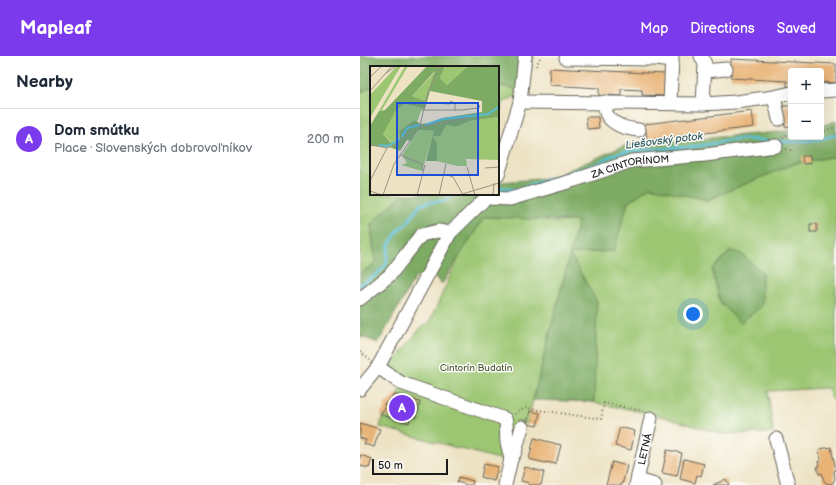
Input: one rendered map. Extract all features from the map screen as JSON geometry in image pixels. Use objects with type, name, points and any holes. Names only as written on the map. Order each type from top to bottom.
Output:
[{"type":"street","points":[[499,173],[520,102],[525,56]]},
{"type":"street","points":[[701,56],[705,64],[704,104]]},
{"type":"street","points":[[566,58],[672,59],[670,103]]},
{"type":"street","points":[[705,71],[726,69]]},
{"type":"street","points":[[824,91],[836,90]]},
{"type":"street","points":[[520,102],[704,104],[736,102],[788,94]]},
{"type":"street","points":[[774,97],[779,119]]},
{"type":"street","points":[[604,102],[606,114],[614,122],[627,129],[639,130]]},
{"type":"street","name":"ZA CINTORÍNOM","points":[[488,196],[510,199],[632,161],[705,155],[776,146]]},
{"type":"street","points":[[360,389],[378,367],[450,233],[488,196]]},
{"type":"street","points":[[360,299],[390,275],[421,235],[438,231],[450,233]]},
{"type":"street","points":[[378,367],[401,383],[505,419],[507,442],[511,459]]},
{"type":"street","name":"LETNÁ","points":[[651,418],[637,483],[655,485]]},
{"type":"street","points":[[505,485],[511,459],[515,452],[522,427]]},
{"type":"street","points":[[776,439],[788,485]]},
{"type":"path","points":[[824,131],[836,127]]},
{"type":"path","points":[[525,408],[601,419],[604,403],[653,413],[651,418]]},
{"type":"green space","points":[[360,56],[534,56],[524,91],[499,85],[499,66],[408,65],[370,66],[370,88],[360,93]]},
{"type":"green space","points":[[499,85],[524,91],[503,103],[499,115]]},
{"type":"green space","points":[[370,88],[370,195],[402,195],[371,224],[375,264],[360,274],[360,93]]},
{"type":"green space","points":[[836,121],[836,156],[793,164],[707,200],[650,187],[628,202],[614,251],[570,254],[597,302],[594,402],[533,400],[578,221],[484,217],[442,284],[428,271],[415,278],[378,343],[360,336],[360,274],[375,263],[371,224],[402,195],[499,195],[499,182],[551,178],[626,145],[788,131],[788,140],[824,140],[824,125]]},
{"type":"green space","name":"Cintorín Budatín","points":[[836,156],[836,401],[832,401],[828,388],[768,391],[773,433],[722,434],[657,415],[591,402],[570,254],[527,424],[516,422],[514,424],[506,461],[380,427],[383,415],[411,420],[416,417],[415,413],[418,411],[420,402],[398,395],[403,380],[388,369],[422,326],[429,323],[471,230],[484,217],[536,217],[551,222],[578,221],[628,202],[650,186],[707,200],[793,164]]},
{"type":"green space","points":[[730,251],[740,253],[762,272],[762,306],[740,323],[720,302],[712,270]]},
{"type":"building","points":[[731,59],[836,64],[836,83],[824,82],[824,68],[788,68],[788,88],[787,81],[731,78]]},
{"type":"building","points":[[550,68],[665,74],[664,96],[642,95],[642,90],[621,89],[621,96],[607,95],[607,97],[599,96],[599,88],[549,85]]},
{"type":"building","points":[[783,106],[788,106],[788,126],[785,127]]},
{"type":"building","points":[[752,111],[754,127],[647,140],[645,124]]},
{"type":"building","points":[[586,117],[598,117],[599,128],[587,129]]},
{"type":"building","points":[[802,156],[810,156],[811,163],[803,164]]},
{"type":"building","points":[[810,224],[817,224],[817,232],[810,232]]},
{"type":"building","points":[[393,394],[420,402],[418,412],[415,413],[417,417],[410,419],[409,423],[381,415],[382,411],[384,410],[384,404],[389,402],[390,399],[391,400]]},
{"type":"building","points":[[530,411],[540,413],[537,426],[527,424]]},
{"type":"building","points":[[360,423],[380,429],[374,447],[364,444],[366,440],[360,438]]},
{"type":"building","points":[[620,427],[635,431],[631,450],[615,446]]},
{"type":"building","points":[[534,438],[561,445],[556,464],[529,459]]},
{"type":"building","points":[[831,447],[836,470],[834,471],[835,479],[833,483],[828,484],[824,481],[822,473],[819,474],[817,467],[819,466],[818,461],[821,461],[820,449]]},
{"type":"building","points":[[667,450],[682,453],[677,476],[662,473]]},
{"type":"building","points":[[360,455],[372,459],[369,468],[360,466]]},
{"type":"building","points":[[684,459],[704,464],[701,476],[697,475],[695,483],[680,479]]},
{"type":"building","points":[[612,462],[627,466],[622,485],[606,485]]},
{"type":"building","points":[[484,464],[498,467],[494,481],[481,477]]},
{"type":"building","points":[[525,467],[544,472],[541,485],[528,485],[529,483],[521,481]]},
{"type":"building","points":[[459,477],[473,481],[472,485],[457,482]]},
{"type":"building","points":[[726,479],[729,485],[713,485]]},
{"type":"waterway","name":"Liešovský potok","points":[[777,141],[789,142],[816,140],[836,135]]},
{"type":"waterway","name":"Liešovský potok","points":[[499,187],[515,190],[597,164],[613,155],[630,151],[691,147],[743,139],[769,141]]},
{"type":"waterway","name":"Liešovský potok","points":[[360,285],[376,275],[386,265],[389,245],[399,229],[407,223],[420,205],[430,202],[445,201],[451,195]]},
{"type":"place","name":"Dom smútku","points":[[402,408]]}]
